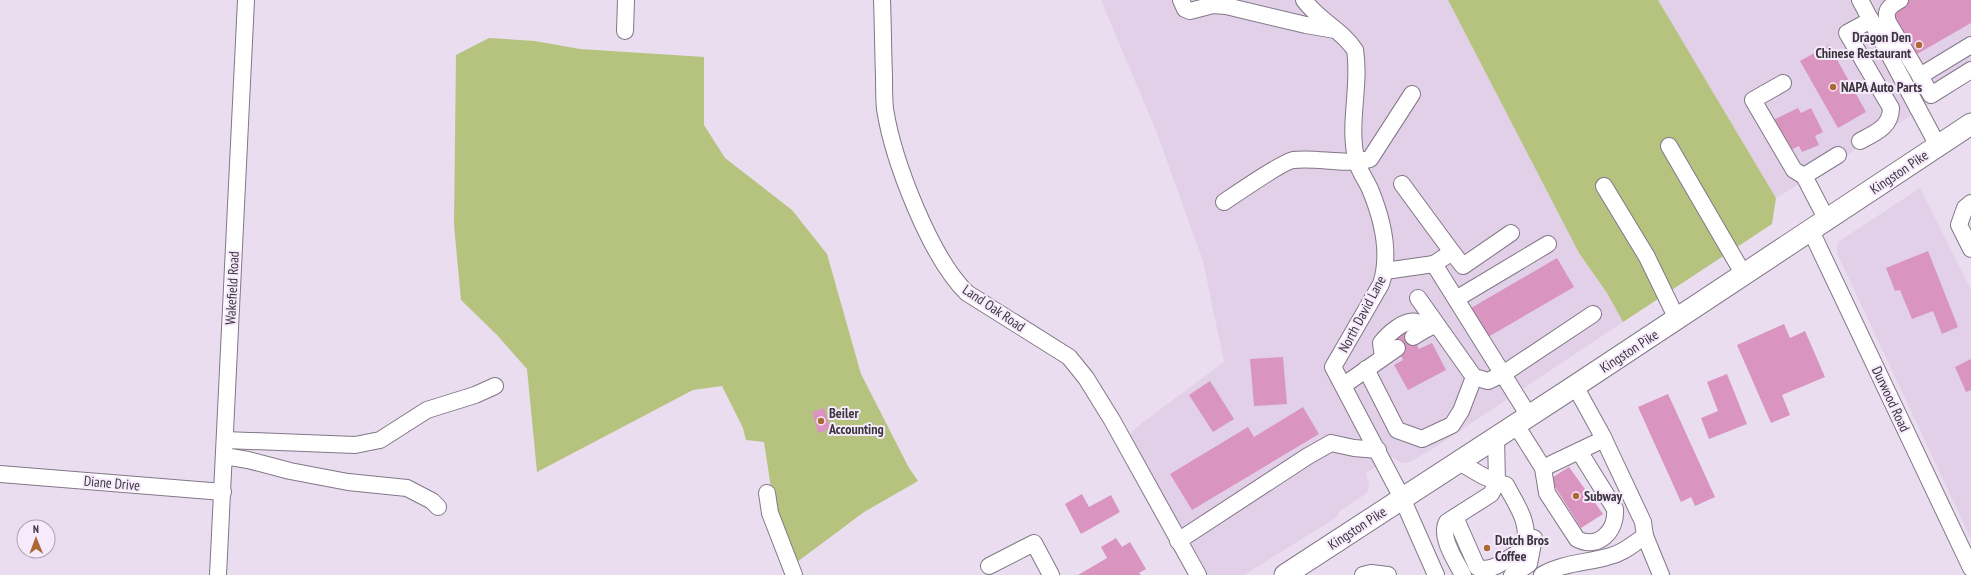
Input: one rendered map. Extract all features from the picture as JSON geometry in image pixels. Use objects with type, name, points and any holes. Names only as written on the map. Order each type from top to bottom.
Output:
[{"type":"main road","name":"Kingston Pike","points":[[1285,575],[1576,386],[1971,124]]},
{"type":"street","name":"Wakefield Road","points":[[218,575],[246,0]]},
{"type":"street","points":[[625,31],[626,0]]},
{"type":"street","name":"Land Oak Road","points":[[882,0],[885,109],[894,148],[914,202],[938,253],[955,282],[967,293],[1069,357],[1086,378],[1112,420],[1198,575]]},
{"type":"street","points":[[1181,0],[1184,9],[1190,10],[1213,6],[1226,6],[1306,25],[1336,30]]},
{"type":"street","name":"North David Lane","points":[[1304,0],[1312,12],[1350,41],[1356,50],[1353,136],[1357,163],[1377,207],[1382,228],[1385,270],[1381,284],[1333,367],[1344,385],[1402,498],[1436,575]]},
{"type":"street","points":[[1860,0],[1938,146]]},
{"type":"street","points":[[1900,0],[1889,7],[1886,15],[1888,22],[1931,95],[1971,70]]},
{"type":"street","points":[[1860,141],[1881,130],[1888,123],[1891,116],[1891,108],[1847,33],[1871,20]]},
{"type":"street","points":[[1920,76],[1969,50]]},
{"type":"street","name":"Durwood Road","points":[[1783,83],[1753,100],[1794,170],[1804,176],[1819,225],[1971,568]]},
{"type":"street","points":[[1224,202],[1290,161],[1305,159],[1357,163],[1370,159],[1412,94]]},
{"type":"street","points":[[1669,146],[1744,274]]},
{"type":"street","points":[[1804,176],[1838,154]]},
{"type":"street","points":[[1402,184],[1463,266],[1511,234]]},
{"type":"street","points":[[1604,186],[1647,257],[1677,319]]},
{"type":"street","points":[[1969,241],[1959,225],[1965,208],[1971,203]]},
{"type":"street","points":[[1456,299],[1548,244]]},
{"type":"street","points":[[1385,270],[1434,264],[1452,252]]},
{"type":"street","points":[[1434,264],[1503,374],[1543,468],[1547,493],[1577,538],[1583,542],[1598,541],[1611,532],[1616,518],[1615,509],[1579,451]]},
{"type":"street","points":[[1418,298],[1432,326],[1474,377],[1488,381],[1503,374],[1593,314]]},
{"type":"street","points":[[1383,357],[1381,343],[1390,332],[1407,323],[1416,322],[1432,326]]},
{"type":"street","points":[[1413,338],[1432,326]]},
{"type":"street","points":[[1344,385],[1397,348]]},
{"type":"street","points":[[1366,369],[1398,430],[1422,439],[1452,425],[1461,411],[1474,377]]},
{"type":"street","points":[[225,440],[355,444],[380,440],[427,410],[475,396],[495,386]]},
{"type":"street","points":[[1576,386],[1604,439],[1643,522],[1645,536],[1661,575]]},
{"type":"street","points":[[1496,437],[1501,484],[1526,522],[1527,539],[1521,559],[1499,575]]},
{"type":"street","points":[[1543,468],[1604,439]]},
{"type":"street","points":[[1178,541],[1308,456],[1331,443],[1354,448],[1378,450]]},
{"type":"street","points":[[224,456],[248,460],[290,472],[341,481],[407,488],[432,501],[438,507]]},
{"type":"street","points":[[1459,462],[1501,484],[1515,488],[1531,518],[1535,530],[1534,545],[1529,564],[1512,575]]},
{"type":"street","name":"Diane Drive","points":[[0,474],[223,492]]},
{"type":"street","points":[[1464,575],[1445,536],[1444,528],[1451,519],[1492,494],[1501,484]]},
{"type":"street","points":[[767,493],[770,513],[794,575]]},
{"type":"street","points":[[1451,519],[1477,567],[1484,570],[1492,569],[1514,553],[1524,550]]},
{"type":"street","points":[[1542,575],[1559,567],[1572,570],[1609,557],[1623,551],[1645,536]]},
{"type":"street","points":[[1572,570],[1573,548],[1577,538]]},
{"type":"street","points":[[989,566],[1034,543],[1051,575]]},
{"type":"street","points":[[1363,575],[1371,573],[1388,575]]},
{"type":"shaded area","points":[[1101,0],[1448,0],[1579,253],[1607,293],[1623,322],[1434,448],[1410,462],[1402,463],[1393,457],[1366,473],[1369,485],[1367,493],[1340,511],[1337,517],[1244,575],[1204,575],[1130,443],[1130,435],[1138,426],[1224,362],[1203,261],[1157,133]]},
{"type":"shaded area","points":[[1658,0],[1971,0],[1971,79],[1776,198]]},
{"type":"shaded area","points":[[1920,188],[1971,290],[1971,539],[1837,253],[1838,242]]},
{"type":"green space","points":[[1448,0],[1658,0],[1776,198],[1772,224],[1623,322],[1607,293],[1579,253]]},
{"type":"green space","points":[[489,38],[535,41],[580,49],[704,57],[704,125],[725,158],[792,210],[827,254],[861,374],[909,468],[918,481],[864,512],[797,562],[773,501],[764,442],[746,440],[743,428],[722,386],[693,390],[537,472],[527,369],[497,335],[461,300],[454,225],[456,55]]},
{"type":"building","points":[[1908,0],[1971,0],[1971,23],[1917,54],[1891,10]]},
{"type":"building","name":"NAPA Auto Parts","points":[[1829,45],[1866,112],[1838,128],[1800,61]]},
{"type":"building","points":[[1798,108],[1801,113],[1811,108],[1823,132],[1815,136],[1819,145],[1802,152],[1799,146],[1786,152],[1771,121]]},
{"type":"building","points":[[1928,251],[1958,327],[1942,334],[1933,311],[1912,319],[1900,290],[1895,291],[1886,268]]},
{"type":"building","points":[[1557,258],[1574,287],[1488,337],[1471,308]]},
{"type":"building","points":[[1784,324],[1790,338],[1805,331],[1825,377],[1782,395],[1790,415],[1771,423],[1737,345]]},
{"type":"building","points":[[1407,326],[1419,349],[1432,343],[1446,370],[1408,390],[1394,365],[1403,360],[1390,335]]},
{"type":"building","points":[[1283,357],[1287,404],[1254,406],[1250,359]]},
{"type":"building","points":[[1971,359],[1971,390],[1966,392],[1955,367]]},
{"type":"building","points":[[1727,374],[1747,424],[1709,439],[1701,418],[1718,411],[1707,382]]},
{"type":"building","points":[[1210,381],[1234,419],[1213,432],[1189,395]]},
{"type":"building","points":[[1668,394],[1715,497],[1695,506],[1691,497],[1681,502],[1638,407]]},
{"type":"building","points":[[1303,407],[1319,434],[1192,510],[1170,474],[1248,427],[1254,437]]},
{"type":"building","name":"Beiler Accounting","points":[[824,408],[831,429],[818,433],[812,412]]},
{"type":"building","name":"Subway","points":[[1569,467],[1603,514],[1581,528],[1550,479]]},
{"type":"building","points":[[1082,494],[1089,507],[1111,495],[1120,512],[1081,534],[1065,504]]},
{"type":"building","points":[[1116,538],[1122,547],[1130,542],[1146,569],[1139,573],[1141,575],[1078,575],[1107,558],[1101,547]]},
{"type":"place","name":"Dragon Den Chinese Restaurant","points":[[1919,45]]},
{"type":"place","name":"NAPA Auto Parts","points":[[1833,87]]},
{"type":"place","name":"Beiler Accounting","points":[[821,421]]},
{"type":"place","name":"Subway","points":[[1576,496]]},
{"type":"place","name":"Dutch Bros Coffee","points":[[1487,548]]}]
